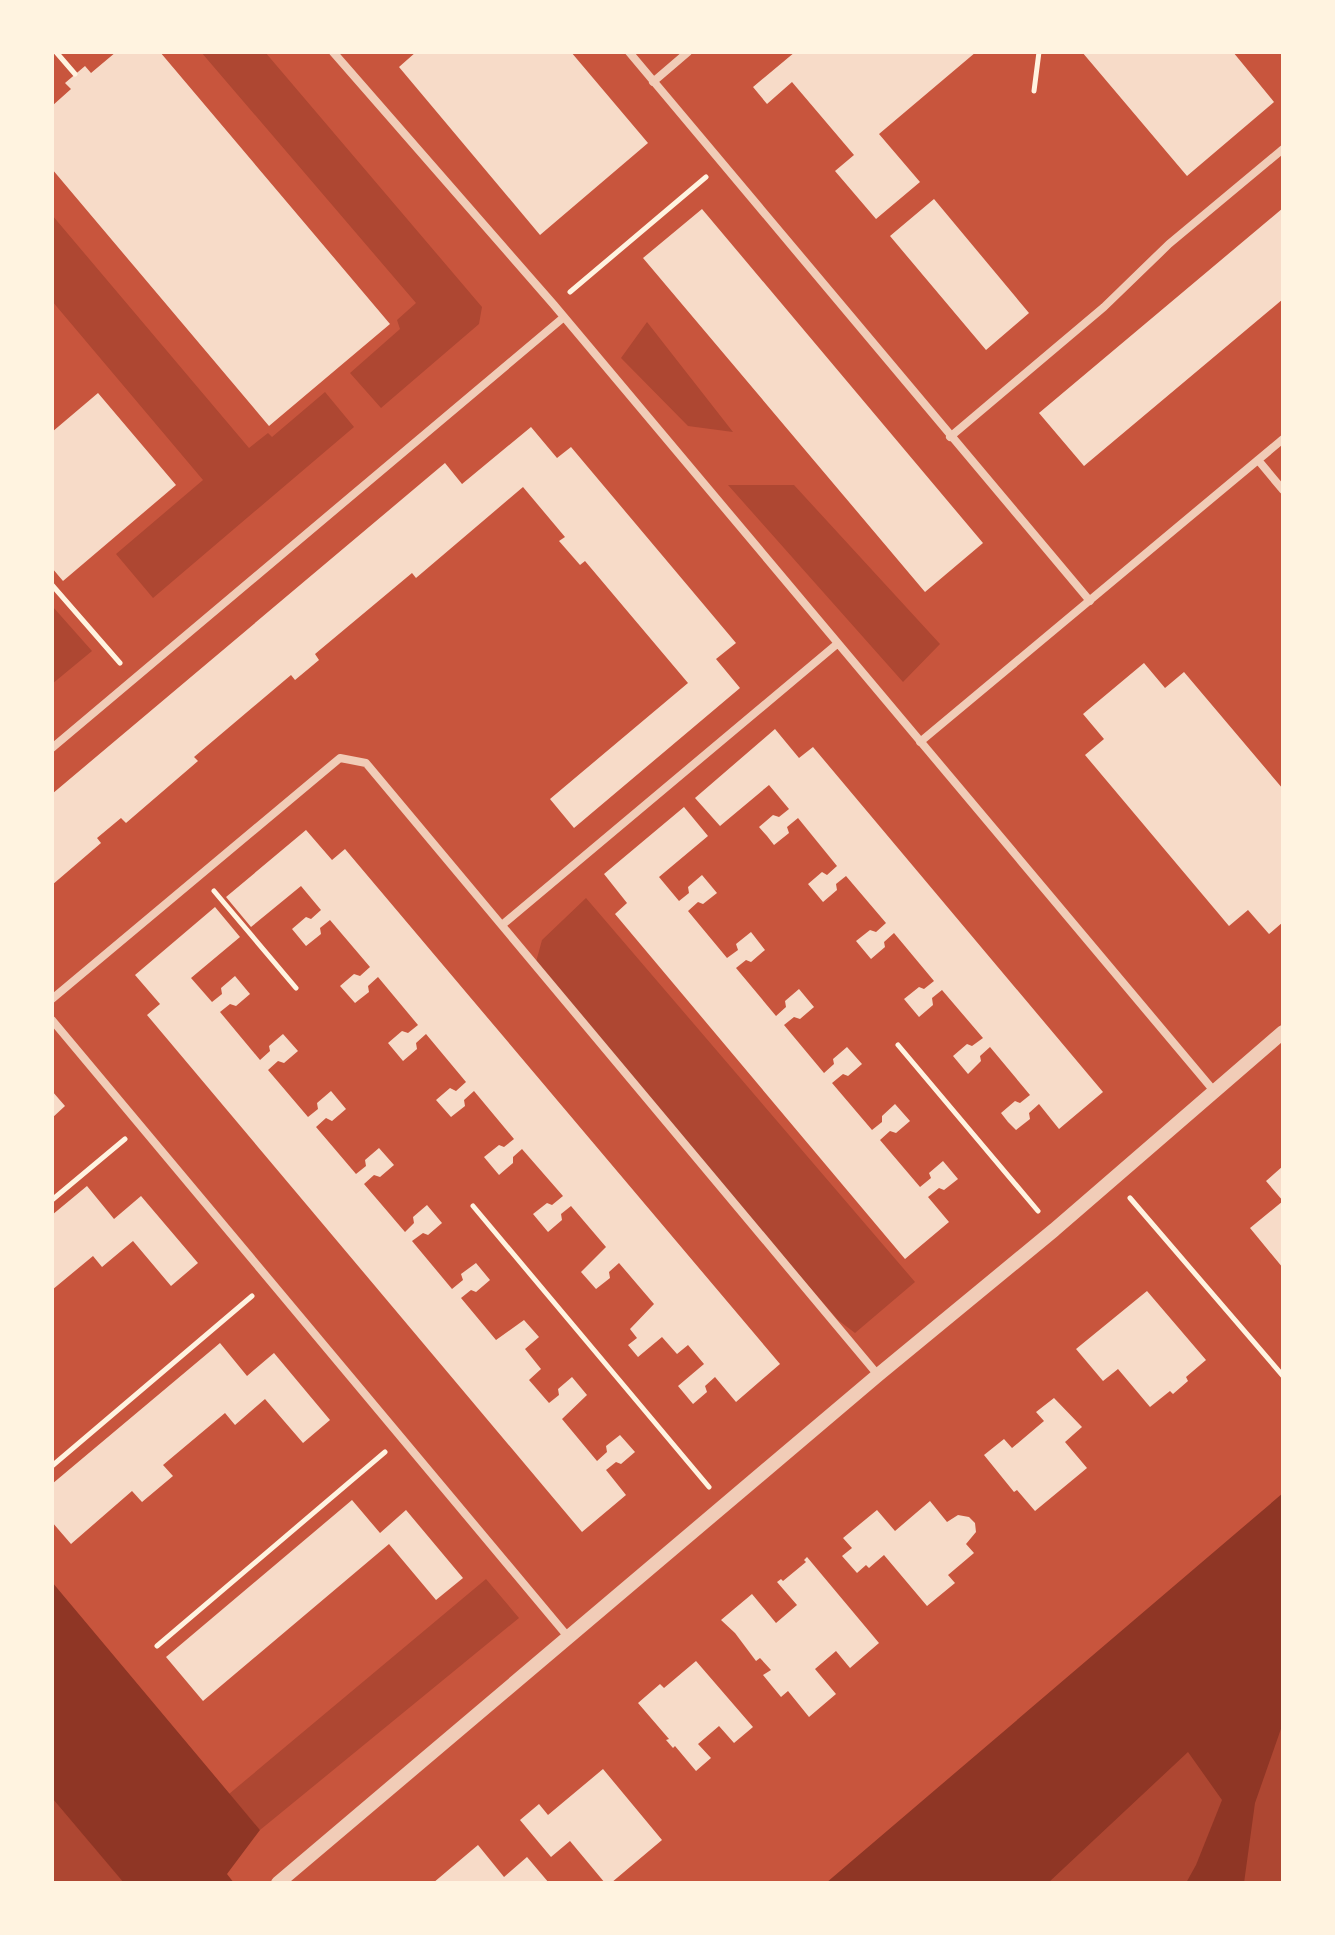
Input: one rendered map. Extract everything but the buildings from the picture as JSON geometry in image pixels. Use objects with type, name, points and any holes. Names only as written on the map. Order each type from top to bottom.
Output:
[{"type":"street","points":[[333,52],[554,305],[1214,1091]]},
{"type":"street","points":[[629,52],[1090,601]]},
{"type":"street","points":[[653,82],[688,52]]},
{"type":"street","points":[[950,437],[1104,307],[1169,244],[1283,149]]},
{"type":"street","points":[[52,748],[564,317]]},
{"type":"street","points":[[920,742],[1283,439]]},
{"type":"street","points":[[1258,460],[1283,490]]},
{"type":"street","points":[[502,925],[837,644]]},
{"type":"street","points":[[52,999],[340,758],[366,763],[878,1375]]},
{"type":"street","points":[[52,1020],[569,1638]]},
{"type":"street","points":[[278,1883],[1054,1230],[1283,1032]]},
{"type":"path","points":[[56,52],[75,74]]},
{"type":"path","points":[[1034,91],[1039,52]]},
{"type":"path","points":[[554,305],[722,164]]},
{"type":"path","points":[[52,585],[134,679]]},
{"type":"path","points":[[200,875],[296,988]]},
{"type":"path","points":[[898,1045],[1054,1230]]},
{"type":"path","points":[[52,1200],[140,1126]]},
{"type":"path","points":[[1114,1179],[1283,1376]]},
{"type":"path","points":[[473,1206],[725,1506]]},
{"type":"path","points":[[52,1466],[270,1281]]},
{"type":"path","points":[[157,1646],[402,1438]]},
{"type":"shaded area","points":[[201,52],[265,52],[482,307],[479,324],[381,408],[350,373],[400,329],[397,320],[416,303]]},
{"type":"shaded area","points":[[52,215],[249,448],[268,433],[272,437],[325,392],[354,427],[153,598],[116,554],[203,480],[52,301]]},
{"type":"shaded area","points":[[647,322],[733,432],[688,426],[621,358]]},
{"type":"shaded area","points":[[728,485],[794,485],[940,644],[903,682]]},
{"type":"shaded area","points":[[52,608],[92,651],[52,684]]},
{"type":"shaded area","points":[[586,898],[915,1282],[855,1333],[838,1320],[630,1079],[536,962],[542,940]]},
{"type":"shaded area","points":[[1283,1493],[1283,1723],[1255,1803],[1244,1883],[1186,1883],[1222,1800],[1188,1752],[1048,1883],[826,1883]]},
{"type":"shaded area","points":[[486,1579],[519,1618],[260,1830],[229,1794]]},
{"type":"shaded area","points":[[52,1582],[260,1830],[227,1874],[234,1883],[124,1883],[52,1798]]},
{"type":"shaded area","points":[[1283,1635],[1283,1883],[977,1883]]},
{"type":"shaded area","points":[[52,1798],[122,1880],[124,1883],[52,1883]]}]
